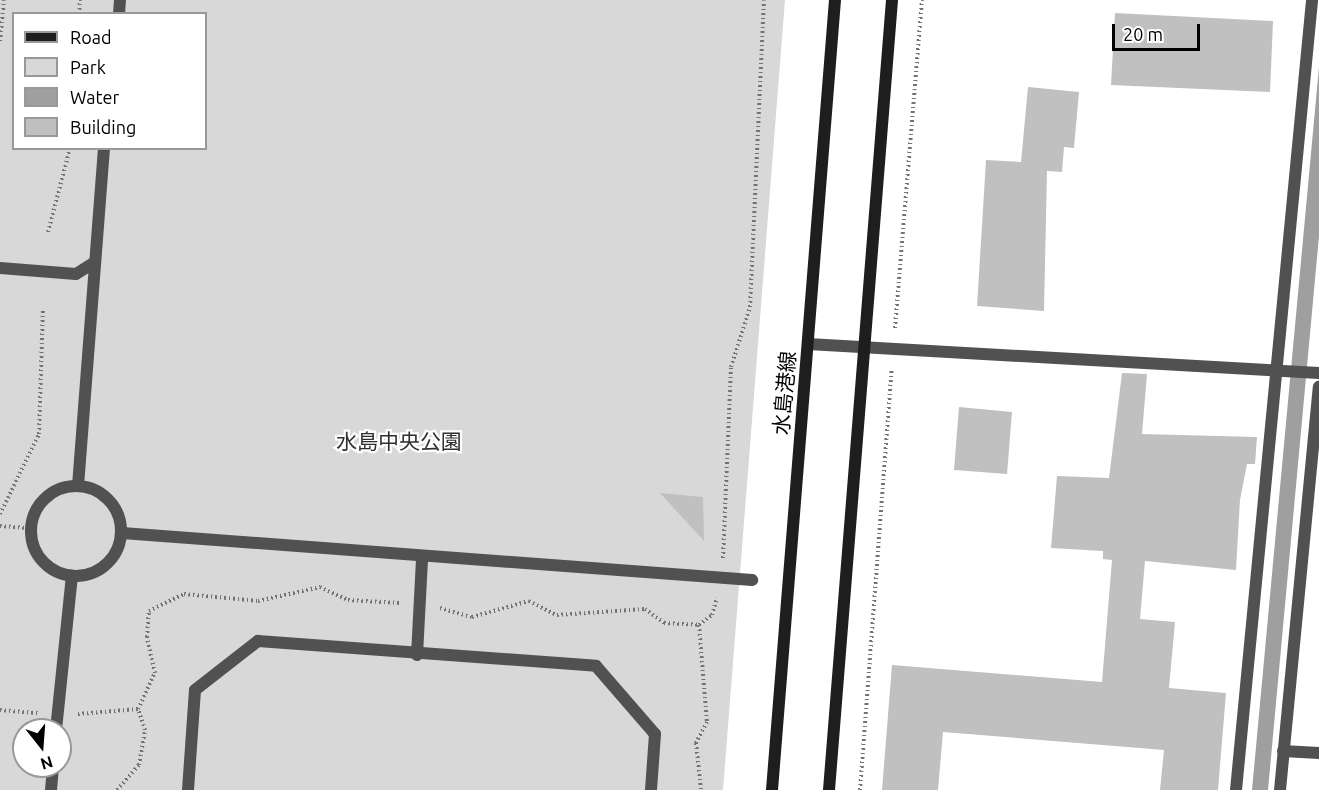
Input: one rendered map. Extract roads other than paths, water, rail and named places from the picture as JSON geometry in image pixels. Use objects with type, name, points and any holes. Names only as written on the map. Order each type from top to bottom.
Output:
[{"type":"main road","name":"水島港線","points":[[772,790],[835,0]]},
{"type":"main road","points":[[829,790],[892,0]]},
{"type":"street","points":[[1236,790],[1274,373],[1312,0]]},
{"type":"street","points":[[78,486],[92,264],[104,150]]},
{"type":"street","points":[[0,268],[76,274],[92,264]]},
{"type":"street","points":[[808,344],[1274,373],[1319,373]]},
{"type":"street","points":[[1280,790],[1319,387]]},
{"type":"street","points":[[78,486],[110,500],[122,533],[106,565],[72,576],[46,566],[32,542],[31,528],[41,502],[57,490],[78,486]]},
{"type":"street","points":[[122,533],[422,558],[752,580]]},
{"type":"street","points":[[417,655],[422,558]]},
{"type":"street","points":[[58,718],[72,576]]},
{"type":"street","points":[[188,790],[195,690],[258,641],[417,655],[596,666],[656,734],[651,790]]},
{"type":"street","points":[[1283,751],[1319,753]]},
{"type":"water","points":[[1319,67],[1319,236],[1268,790],[1252,790]]},
{"type":"park label","name":"水島中央公園","points":[[399,441]]}]
